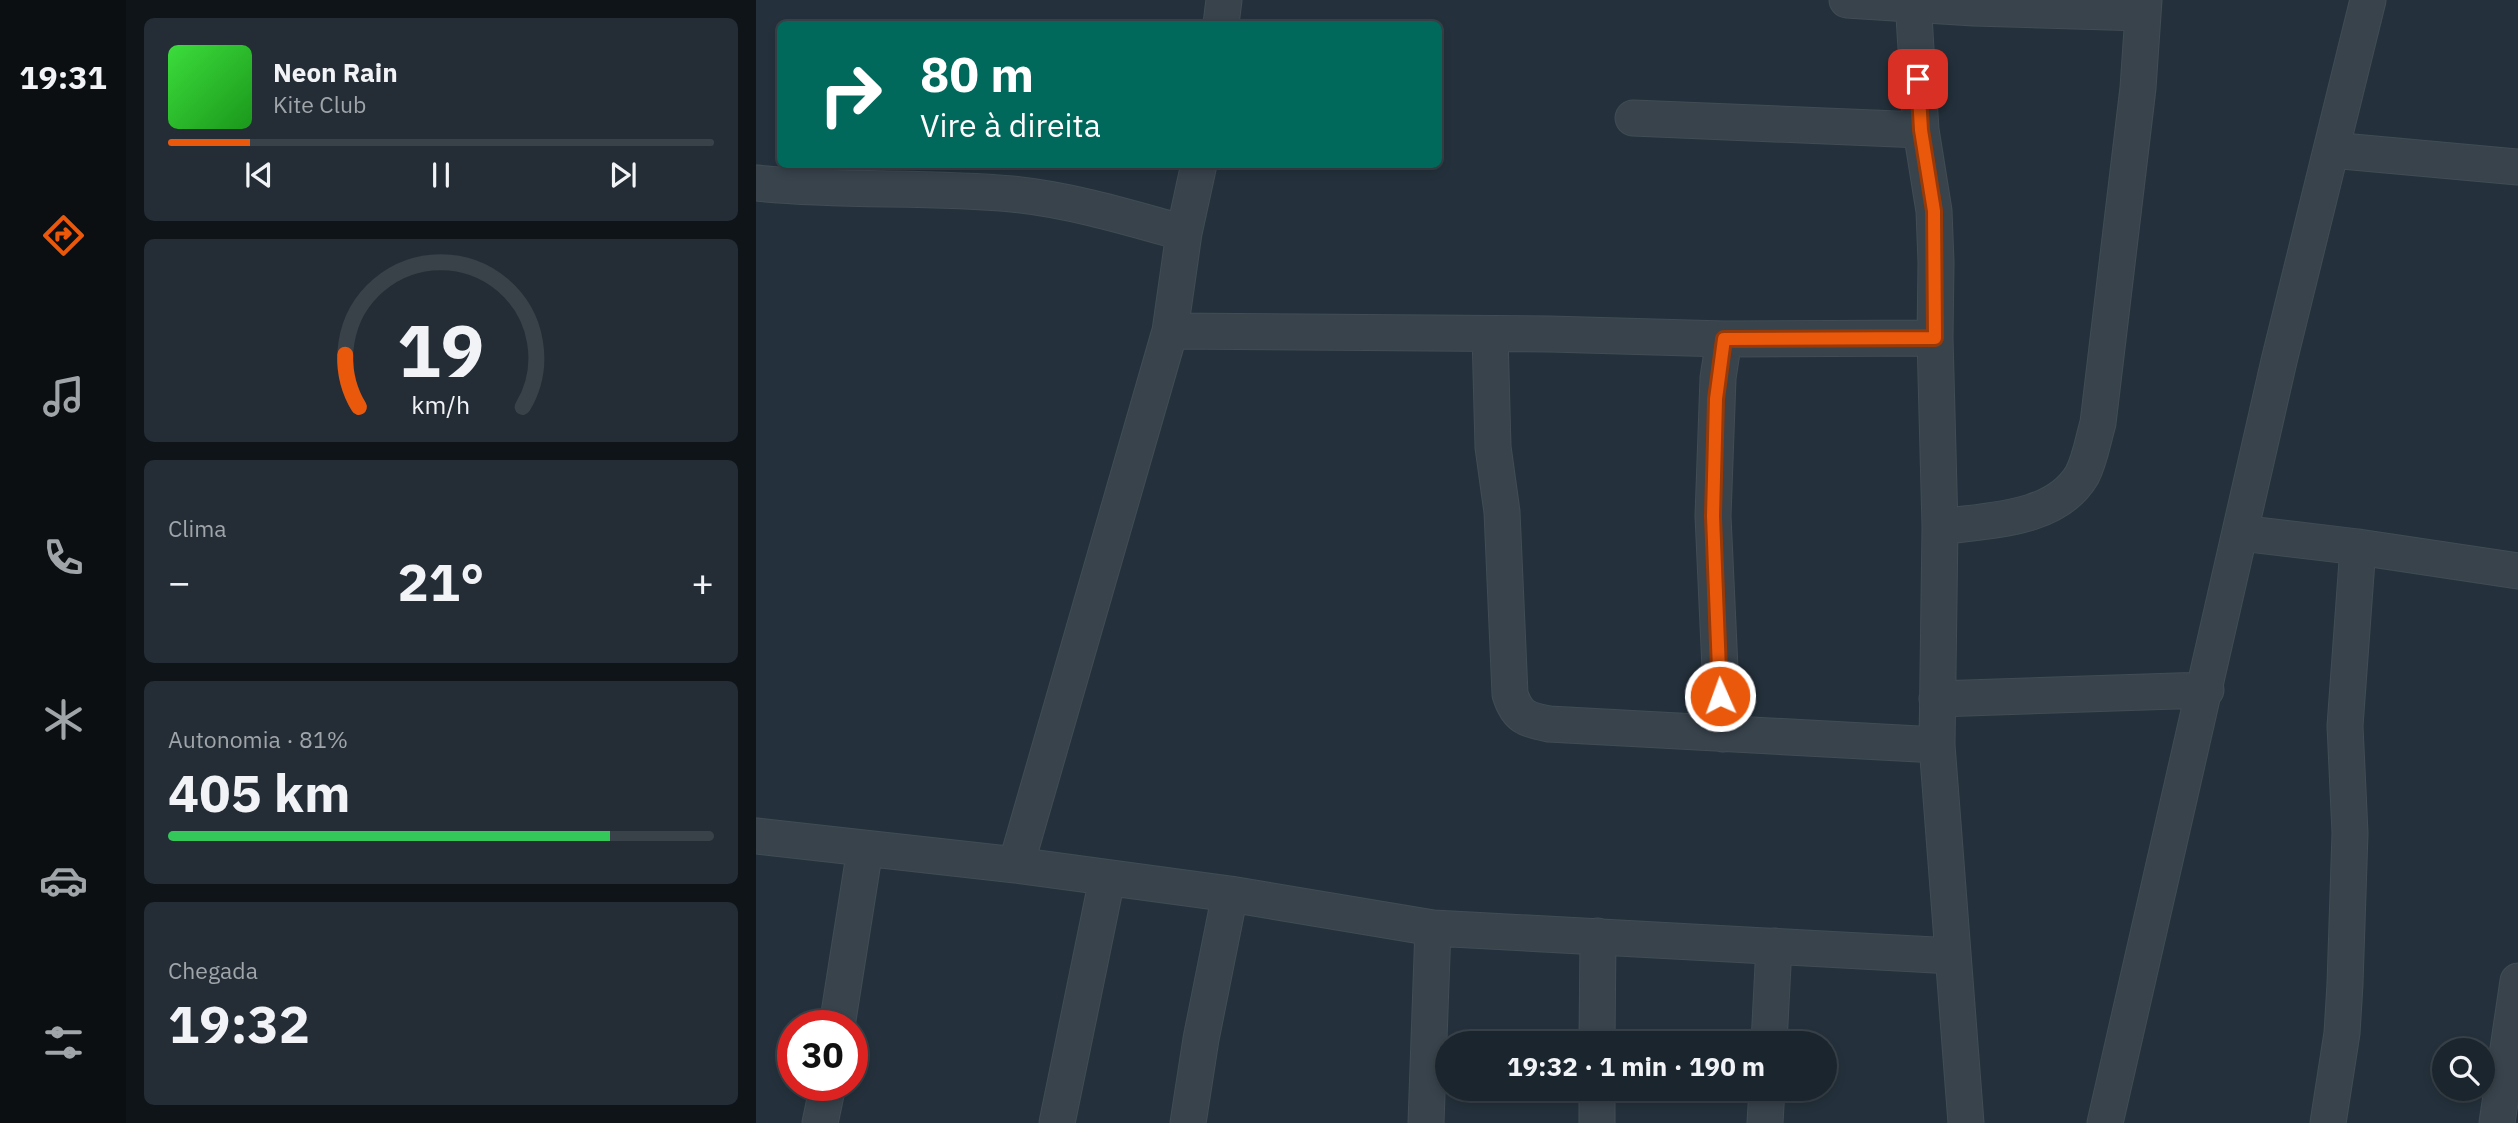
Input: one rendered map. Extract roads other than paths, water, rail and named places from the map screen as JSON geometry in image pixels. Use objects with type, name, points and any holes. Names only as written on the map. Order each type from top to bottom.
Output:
[{"type":"street","points":[[1221,21],[1224,0]]},
{"type":"street","points":[[1847,0],[1914,1],[1974,8],[2144,6],[2138,88],[2098,423],[2082,474],[2063,499],[2043,507],[2024,514],[1940,527]]},
{"type":"street","points":[[2105,1123],[2240,533],[2368,0]]},
{"type":"street","points":[[1914,1],[1921,130],[1934,211],[1940,527],[1937,745],[1966,1123]]},
{"type":"street","points":[[1633,117],[1921,130]]},
{"type":"street","points":[[2331,150],[2518,167]]},
{"type":"street","points":[[1016,865],[1170,331],[1184,233],[1198,168]]},
{"type":"street","points":[[756,183],[792,187],[1013,194],[1081,205],[1184,233]]},
{"type":"street","points":[[1170,331],[1563,334],[1724,339],[1935,338]]},
{"type":"street","points":[[1490,335],[1493,447],[1502,512],[1510,694],[1520,715],[1549,724],[1937,745]]},
{"type":"street","points":[[1723,734],[1713,516],[1715,420],[1724,339]]},
{"type":"street","points":[[2240,533],[2517,566]]},
{"type":"street","points":[[2328,1123],[2342,1033],[2345,984],[2350,833],[2345,726],[2358,547]]},
{"type":"street","points":[[1937,699],[2206,690]]},
{"type":"street","points":[[756,836],[1016,865],[1230,894],[1433,928],[1953,956]]},
{"type":"street","points":[[840,1010],[865,849]]},
{"type":"street","points":[[1057,1123],[1107,879]]},
{"type":"street","points":[[1188,1123],[1201,1039],[1230,894]]},
{"type":"street","points":[[1426,1123],[1433,928]]},
{"type":"street","points":[[1597,1031],[1598,936]]},
{"type":"street","points":[[1770,1031],[1774,946]]},
{"type":"street","points":[[2497,1123],[2518,981]]},
{"type":"street","points":[[820,1123],[825,1101]]},
{"type":"street","points":[[1597,1101],[1597,1123]]},
{"type":"street","points":[[1765,1123],[1766,1101]]}]
